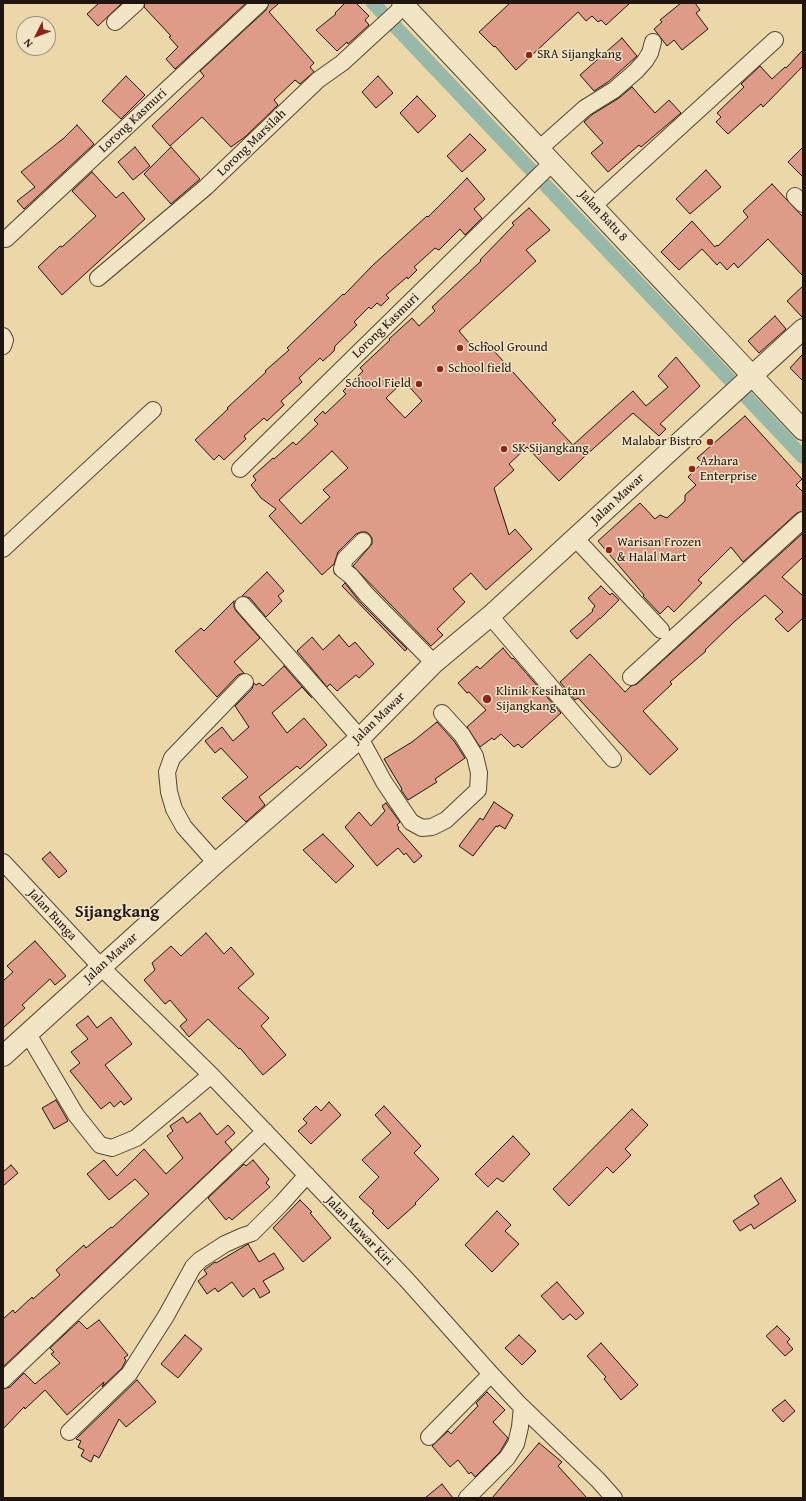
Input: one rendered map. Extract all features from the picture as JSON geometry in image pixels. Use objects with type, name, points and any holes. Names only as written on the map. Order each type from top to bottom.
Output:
[{"type":"street","points":[[115,22],[136,3]]},
{"type":"street","name":"Lorong Kasmuri","points":[[6,239],[260,3]]},
{"type":"street","name":"Jalan Batu 8","points":[[395,12],[593,206],[748,378],[803,430]]},
{"type":"street","name":"Lorong Marsilah","points":[[98,278],[206,187],[318,80],[342,63],[395,12]]},
{"type":"street","points":[[593,206],[775,40]]},
{"type":"street","name":"Lorong Kasmuri","points":[[240,469],[531,183],[545,160],[585,108],[614,90],[636,71],[648,57],[653,42]]},
{"type":"street","name":"Jalan Mawar","points":[[3,1056],[216,863],[360,738],[434,663],[490,616],[576,539],[748,378],[803,329]]},
{"type":"street","points":[[3,336],[3,346]]},
{"type":"street","points":[[3,549],[154,410]]},
{"type":"street","points":[[631,677],[803,520]]},
{"type":"street","points":[[576,539],[661,630]]},
{"type":"street","points":[[363,541],[344,558],[342,570],[351,576],[366,594],[434,663]]},
{"type":"street","points":[[243,605],[360,738],[384,782],[411,822],[422,828],[432,828],[446,820],[478,790],[479,773],[475,756],[462,735],[442,712]]},
{"type":"street","points":[[490,616],[613,758]]},
{"type":"street","points":[[216,863],[184,826],[174,809],[169,792],[168,772],[172,758],[244,682]]},
{"type":"street","name":"Jalan Bunga","points":[[3,862],[101,967]]},
{"type":"street","name":"Jalan Mawar Kiri","points":[[101,967],[211,1075],[406,1279],[522,1408],[598,1480],[614,1498]]},
{"type":"street","points":[[28,1034],[76,1115],[100,1145],[112,1148],[136,1138],[211,1075]]},
{"type":"street","points":[[3,1380],[265,1131]]},
{"type":"street","points":[[69,1432],[129,1374],[166,1316],[193,1267],[200,1260],[225,1244],[252,1233],[281,1204],[306,1175]]},
{"type":"street","points":[[429,1437],[491,1374]]},
{"type":"street","points":[[467,1498],[507,1458],[516,1444],[522,1408]]},
{"type":"building","points":[[99,3],[122,3],[98,26],[87,14]]},
{"type":"building","points":[[145,3],[246,3],[175,69],[166,59],[178,47],[169,37],[171,36],[144,7]]},
{"type":"building","points":[[269,3],[279,3],[269,12],[314,63],[310,67],[314,72],[300,84],[295,80],[274,100],[278,105],[246,136],[231,147],[202,117],[170,146],[152,126],[204,76],[200,71],[266,10]]},
{"type":"building","points":[[345,3],[356,3],[369,16],[365,20],[369,25],[348,44],[347,42],[337,51],[316,30],[336,14],[335,13]]},
{"type":"building","points":[[510,3],[630,3],[606,25],[601,20],[598,22],[592,16],[586,21],[578,12],[516,70],[495,46],[494,47],[479,32]]},
{"type":"building","points":[[681,3],[695,3],[700,10],[696,13],[708,29],[682,50],[674,40],[667,46],[654,29],[662,22],[660,20]]},
{"type":"building","points":[[622,38],[637,56],[608,82],[594,91],[580,75]]},
{"type":"building","points":[[803,50],[803,66],[763,107],[761,104],[728,134],[716,122],[721,117],[717,113],[744,87],[741,84],[760,66],[772,79],[785,67],[786,68]]},
{"type":"building","points":[[126,76],[145,95],[121,119],[102,101]]},
{"type":"building","points":[[378,76],[393,93],[376,108],[362,92]]},
{"type":"building","points":[[632,87],[655,113],[669,100],[681,113],[641,147],[639,145],[608,172],[591,153],[603,143],[584,122],[593,114],[619,98]]},
{"type":"building","points":[[417,96],[436,116],[418,133],[400,113]]},
{"type":"building","points":[[77,125],[94,144],[24,209],[17,201],[35,187],[21,172],[64,138]]},
{"type":"building","points":[[470,134],[486,150],[462,172],[447,156]]},
{"type":"building","points":[[135,147],[150,166],[133,180],[118,162]]},
{"type":"building","points":[[171,147],[200,179],[171,204],[144,174]]},
{"type":"building","points":[[803,147],[803,177],[788,162]]},
{"type":"building","points":[[706,170],[721,187],[690,214],[676,199]]},
{"type":"building","points":[[92,172],[116,198],[123,192],[145,219],[62,295],[38,267],[60,246],[62,247],[96,216],[72,191]]},
{"type":"building","points":[[467,178],[485,199],[474,209],[482,218],[465,235],[460,229],[439,250],[435,248],[414,267],[417,270],[408,279],[407,277],[386,295],[389,298],[381,306],[377,303],[371,309],[369,307],[354,322],[357,325],[335,346],[334,351],[323,361],[320,358],[299,378],[302,382],[281,401],[284,405],[267,421],[264,418],[244,436],[246,439],[224,460],[219,455],[214,460],[195,440],[266,372],[265,371],[289,350],[287,348],[343,294],[344,295],[373,265],[427,216],[428,217]]},
{"type":"building","points":[[772,184],[803,217],[803,276],[768,239],[738,268],[734,263],[727,270],[720,262],[717,265],[702,249],[679,270],[661,252],[692,221],[715,247],[717,245],[718,246],[748,217],[743,211]]},
{"type":"building","points":[[529,208],[550,230],[526,250],[536,261],[459,331],[476,351],[486,342],[556,420],[552,423],[573,445],[633,391],[646,406],[668,387],[658,376],[676,357],[700,386],[660,424],[666,429],[659,436],[633,413],[559,481],[527,447],[509,464],[514,470],[494,488],[509,535],[515,529],[532,549],[486,590],[471,573],[453,589],[465,602],[437,629],[443,635],[431,646],[353,566],[372,544],[372,538],[369,534],[366,532],[361,532],[356,534],[338,552],[334,564],[322,575],[269,516],[276,509],[261,498],[251,485],[256,480],[253,476],[293,442],[296,445],[318,424],[314,420],[323,411],[325,414],[346,394],[343,391],[363,371],[360,368],[390,340],[389,339],[412,318],[419,326],[435,311],[432,307],[481,261],[480,260],[514,225],[512,223]],"holes":[[[404,381],[422,401],[405,418],[386,398]],[[332,451],[348,468],[323,490],[330,497],[301,524],[279,500]]]},
{"type":"building","points":[[803,286],[803,318],[787,301]]},
{"type":"building","points":[[775,316],[786,329],[759,353],[748,341]]},
{"type":"building","points":[[803,354],[803,381],[790,368]]},
{"type":"building","points":[[745,416],[802,479],[796,485],[803,492],[803,511],[797,513],[743,562],[731,547],[698,580],[702,583],[674,612],[668,606],[660,614],[643,596],[644,595],[598,541],[640,503],[655,519],[660,515],[667,518],[685,501],[685,495],[696,485],[688,477],[702,463],[697,458]]},
{"type":"building","points":[[803,533],[803,557],[782,577],[803,596],[803,618],[788,632],[775,619],[783,612],[765,595],[734,622],[705,650],[706,651],[670,682],[672,684],[643,711],[678,749],[650,775],[578,698],[575,700],[560,682],[590,654],[625,692],[631,686],[637,684]]},
{"type":"building","points":[[267,572],[284,591],[278,596],[282,601],[266,617],[250,598],[242,596]]},
{"type":"building","points":[[345,583],[359,601],[407,649],[405,651],[342,586]]},
{"type":"building","points":[[601,586],[610,595],[612,593],[619,600],[577,639],[570,631],[593,611],[592,610],[595,606],[588,598]]},
{"type":"building","points":[[234,601],[236,611],[260,638],[234,662],[244,673],[238,675],[217,697],[175,651],[201,628],[204,631]]},
{"type":"building","points":[[339,635],[349,647],[355,642],[374,664],[359,678],[356,675],[337,691],[330,684],[327,687],[297,651],[312,637],[323,650]]},
{"type":"building","points":[[503,648],[561,713],[522,748],[518,744],[514,747],[501,734],[494,740],[492,738],[480,747],[467,727],[486,710],[458,683],[477,666],[480,669]]},
{"type":"building","points":[[284,666],[312,698],[302,687],[272,713],[287,733],[304,718],[327,745],[300,769],[297,766],[259,797],[265,805],[246,822],[222,798],[248,777],[221,748],[215,753],[205,741],[222,727],[233,741],[249,727],[235,706],[252,689],[254,683],[256,685],[259,683],[263,686]]},
{"type":"building","points":[[437,722],[454,741],[465,758],[435,779],[437,782],[408,800],[384,759],[412,742]]},
{"type":"building","points":[[494,802],[513,815],[505,829],[499,825],[498,827],[496,826],[473,856],[459,846],[480,818],[483,820]]},
{"type":"building","points":[[386,803],[400,822],[397,825],[399,828],[398,829],[422,856],[414,863],[406,853],[404,855],[398,848],[377,866],[345,827],[359,812],[371,826],[385,811],[382,806]]},
{"type":"building","points":[[323,834],[354,866],[336,883],[303,850]]},
{"type":"building","points":[[50,852],[67,871],[59,878],[42,859]]},
{"type":"building","points":[[206,933],[224,954],[231,947],[254,974],[238,988],[269,1018],[261,1026],[286,1055],[263,1075],[240,1048],[239,1049],[208,1019],[189,1037],[180,1026],[187,1020],[170,1000],[165,1004],[144,980],[155,970],[152,963],[171,946],[181,956]]},
{"type":"building","points":[[35,941],[66,976],[55,985],[50,979],[22,1005],[25,1008],[3,1028],[3,981],[13,972],[7,966]]},
{"type":"building","points":[[88,1016],[97,1028],[111,1017],[132,1044],[105,1065],[132,1099],[124,1105],[121,1101],[114,1107],[110,1102],[101,1109],[70,1071],[80,1063],[71,1052],[88,1039],[76,1025]]},
{"type":"building","points":[[56,1100],[68,1121],[54,1129],[42,1108]]},
{"type":"building","points":[[329,1102],[341,1115],[311,1144],[298,1131],[307,1123],[303,1119],[316,1106],[321,1111]]},
{"type":"building","points":[[384,1106],[421,1146],[414,1153],[439,1179],[415,1203],[416,1204],[388,1229],[372,1213],[374,1211],[359,1197],[379,1177],[362,1160],[391,1133],[375,1115]]},
{"type":"building","points":[[632,1109],[648,1125],[625,1149],[631,1155],[613,1173],[607,1167],[569,1206],[553,1189]]},
{"type":"building","points":[[200,1113],[217,1135],[228,1125],[235,1133],[225,1142],[232,1150],[3,1367],[3,1319],[13,1310],[15,1313],[32,1297],[33,1299],[60,1275],[56,1270],[84,1245],[86,1248],[111,1227],[112,1228],[149,1194],[135,1179],[109,1200],[87,1174],[104,1160],[117,1176],[144,1149],[166,1174],[183,1158],[167,1136],[173,1131],[170,1126],[183,1117],[187,1123]]},
{"type":"building","points":[[513,1136],[530,1154],[503,1182],[497,1178],[488,1187],[475,1174]]},
{"type":"building","points":[[253,1160],[269,1179],[266,1183],[270,1187],[232,1220],[229,1217],[226,1220],[208,1198],[244,1164],[246,1166]]},
{"type":"building","points":[[11,1165],[18,1173],[3,1186],[3,1172]]},
{"type":"building","points":[[781,1178],[796,1201],[754,1229],[751,1224],[740,1231],[733,1221],[759,1204],[754,1196]]},
{"type":"building","points":[[300,1200],[312,1212],[310,1213],[331,1238],[303,1262],[273,1228]]},
{"type":"building","points":[[497,1211],[511,1225],[505,1231],[519,1244],[492,1272],[465,1245]]},
{"type":"building","points":[[248,1244],[259,1262],[274,1253],[284,1269],[263,1281],[270,1292],[260,1298],[254,1288],[243,1297],[232,1282],[218,1292],[215,1288],[207,1294],[198,1281],[207,1274],[204,1270],[215,1262],[216,1263]]},
{"type":"building","points":[[557,1282],[584,1313],[576,1320],[570,1314],[563,1320],[541,1296]]},
{"type":"building","points":[[99,1320],[128,1355],[124,1358],[126,1360],[122,1368],[102,1387],[104,1382],[67,1415],[45,1390],[25,1409],[24,1407],[3,1429],[3,1389],[10,1387],[24,1373],[35,1384],[60,1363],[51,1354],[54,1352],[50,1348],[79,1321],[87,1329]]},
{"type":"building","points":[[777,1326],[790,1339],[787,1342],[793,1349],[785,1356],[766,1336]]},
{"type":"building","points":[[185,1335],[202,1349],[178,1378],[161,1364]]},
{"type":"building","points":[[519,1335],[536,1351],[522,1365],[505,1348]]},
{"type":"building","points":[[601,1343],[638,1385],[621,1400],[604,1379],[606,1377],[587,1356]]},
{"type":"building","points":[[137,1380],[156,1402],[126,1427],[119,1419],[99,1458],[94,1455],[91,1462],[81,1456],[84,1450],[78,1447],[81,1441],[76,1439]]},
{"type":"building","points":[[487,1392],[505,1410],[493,1422],[508,1438],[500,1452],[475,1477],[471,1472],[469,1474],[458,1460],[450,1467],[432,1446],[448,1431],[451,1434],[478,1406],[476,1403]]},
{"type":"building","points":[[785,1400],[795,1411],[783,1422],[772,1410]]},
{"type":"building","points":[[539,1443],[562,1462],[558,1466],[587,1498],[492,1498]]},
{"type":"building","points":[[442,1484],[453,1498],[425,1498]]},
{"type":"waterway","points":[[373,3],[803,457]]},
{"type":"place","name":"SRA Sijangkang","points":[[529,55]]},
{"type":"place","name":"School Ground","points":[[460,348]]},
{"type":"place","name":"School field","points":[[440,369]]},
{"type":"place","name":"School Field","points":[[419,384]]},
{"type":"place","name":"Malabar Bistro","points":[[710,442]]},
{"type":"place","name":"SK Sijangkang","points":[[504,449]]},
{"type":"place","name":"Azhara Enterprise","points":[[692,469]]},
{"type":"place","name":"Warisan Frozen & Halal Mart","points":[[609,550]]},
{"type":"place","name":"Klinik Kesihatan Sijangkang","points":[[487,699]]},
{"type":"district","name":"Sijangkang","points":[[117,913]]}]
